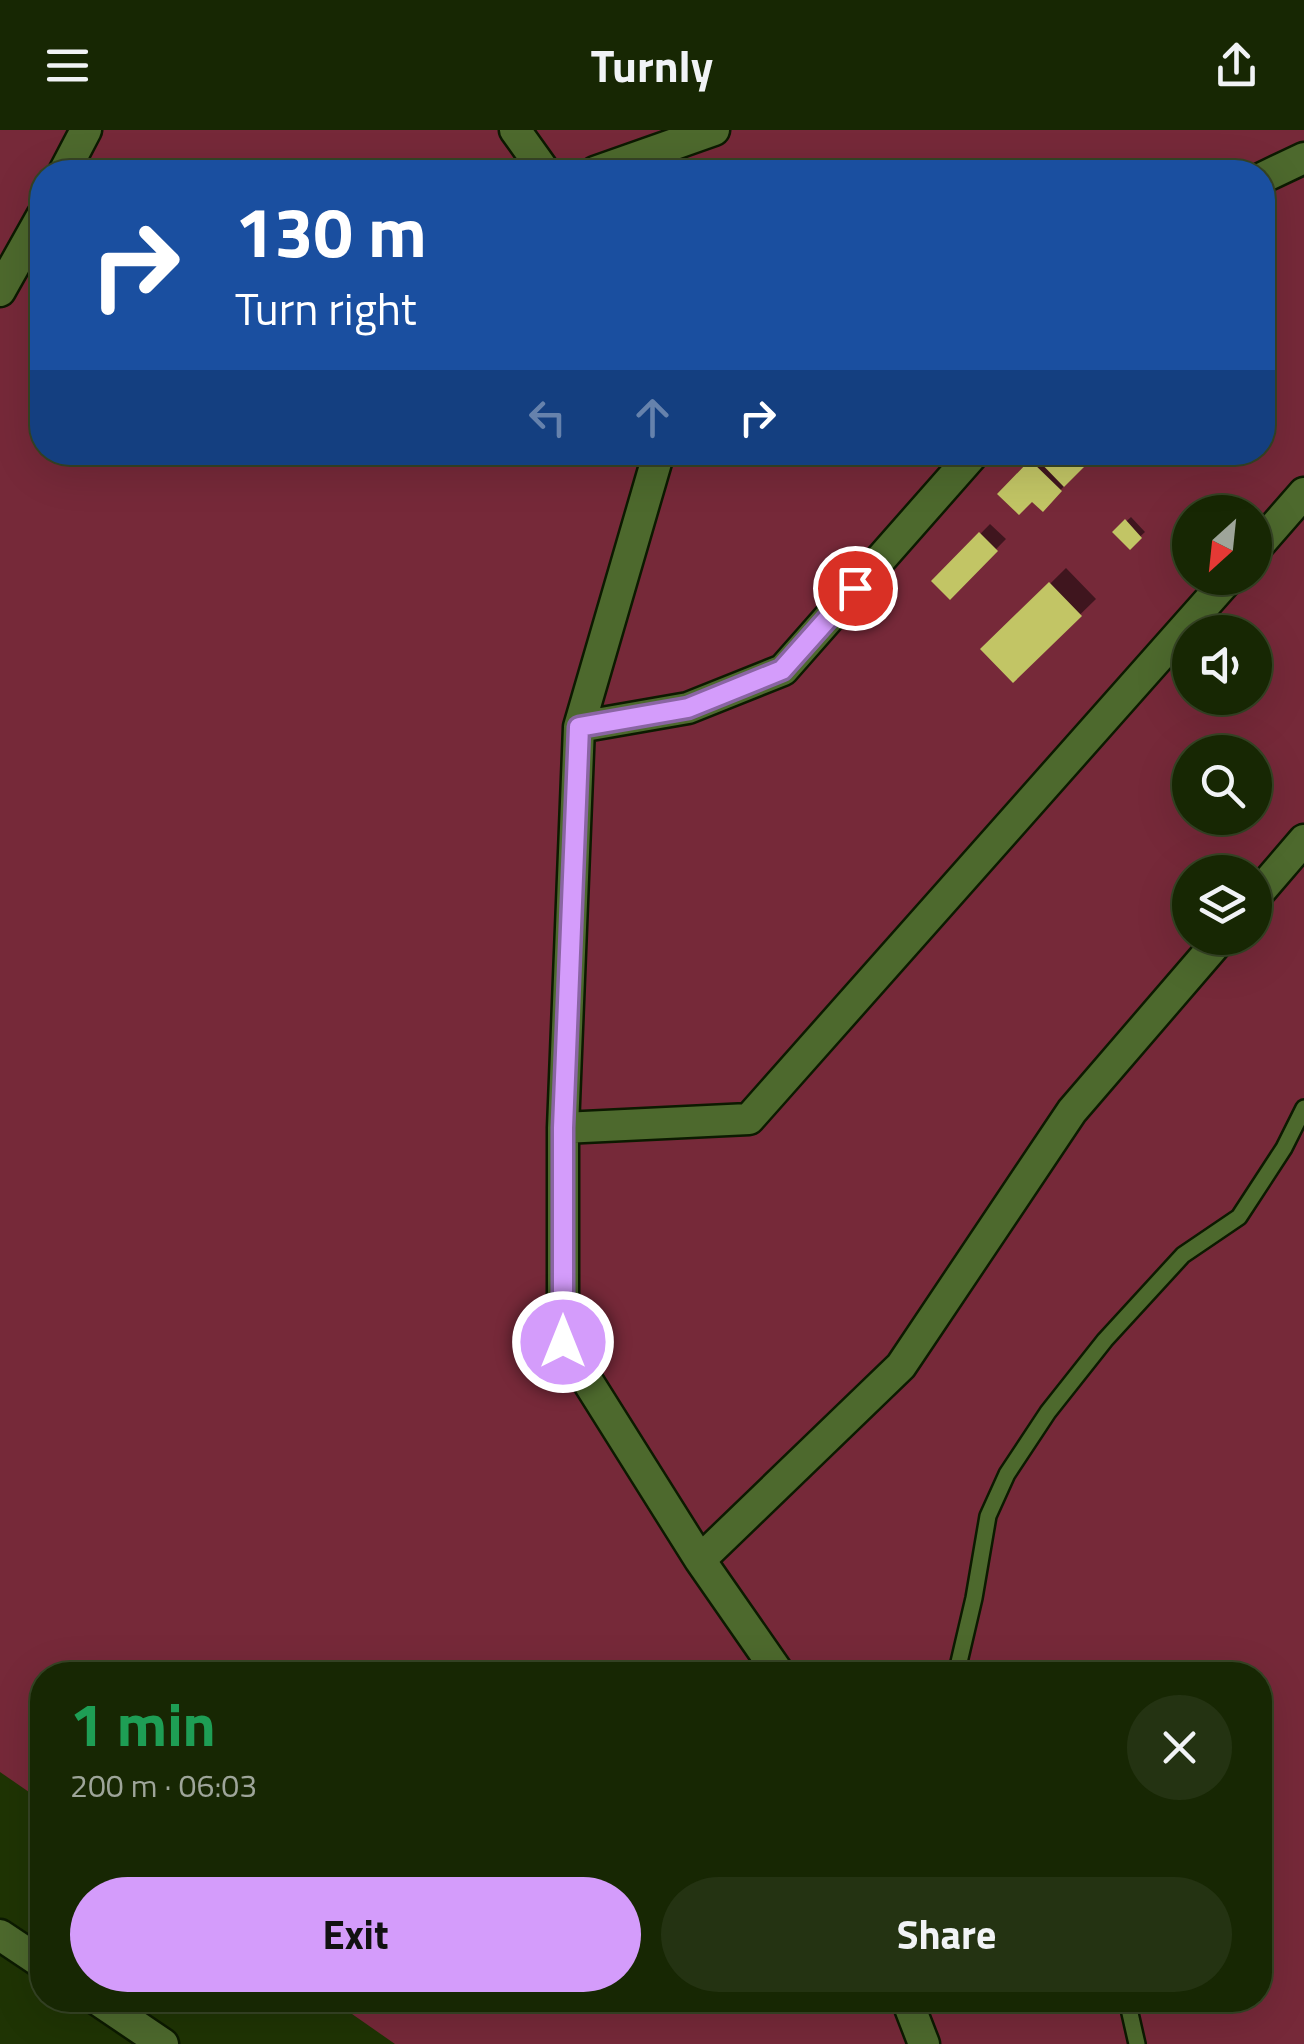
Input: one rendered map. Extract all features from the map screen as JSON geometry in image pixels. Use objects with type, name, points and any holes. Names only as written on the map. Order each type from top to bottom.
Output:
[{"type":"street","points":[[70,160],[86,130]]},
{"type":"street","points":[[516,130],[537,160]]},
{"type":"street","points":[[629,160],[714,130]]},
{"type":"street","points":[[1275,172],[1304,158]]},
{"type":"street","points":[[0,292],[30,238]]},
{"type":"street","points":[[655,465],[579,727],[563,1128],[563,1342],[700,1560],[771,1662]]},
{"type":"street","points":[[579,727],[688,708],[782,670],[963,465]]},
{"type":"street","points":[[1272,530],[1304,494]]},
{"type":"street","points":[[563,1128],[749,1119],[1215,595]]},
{"type":"street","points":[[1272,878],[1304,840]]},
{"type":"street","points":[[700,1560],[901,1366],[1072,1111],[1206,955]]},
{"type":"street","points":[[0,1935],[30,1955]]},
{"type":"street","points":[[116,2012],[163,2044]]},
{"type":"street","points":[[912,2012],[924,2044]]},
{"type":"lane","points":[[959,1662],[988,1516],[1007,1474],[1048,1412],[1131,1312],[1183,1255],[1239,1217],[1284,1148],[1304,1108]]},
{"type":"lane","points":[[1130,2012],[1137,2044]]},
{"type":"shaded area","points":[[0,130],[1304,130],[1304,2044],[395,2044],[349,2012],[1272,2012],[1272,1662],[30,1662],[30,1793],[0,1772]]},
{"type":"building","points":[[1025,465],[1035,465],[1062,491],[1043,512],[1032,502],[1019,515],[997,494]]},
{"type":"building","points":[[1043,465],[1086,465],[1064,487]]},
{"type":"building","points":[[1125,519],[1142,538],[1130,550],[1112,532]]},
{"type":"building","points":[[979,532],[998,551],[950,600],[931,581]]},
{"type":"building","points":[[1049,582],[1082,616],[1013,683],[980,649]]},
{"type":"route","points":[[563,1342],[563,1128],[579,727],[688,708],[782,670],[855,588]]}]
